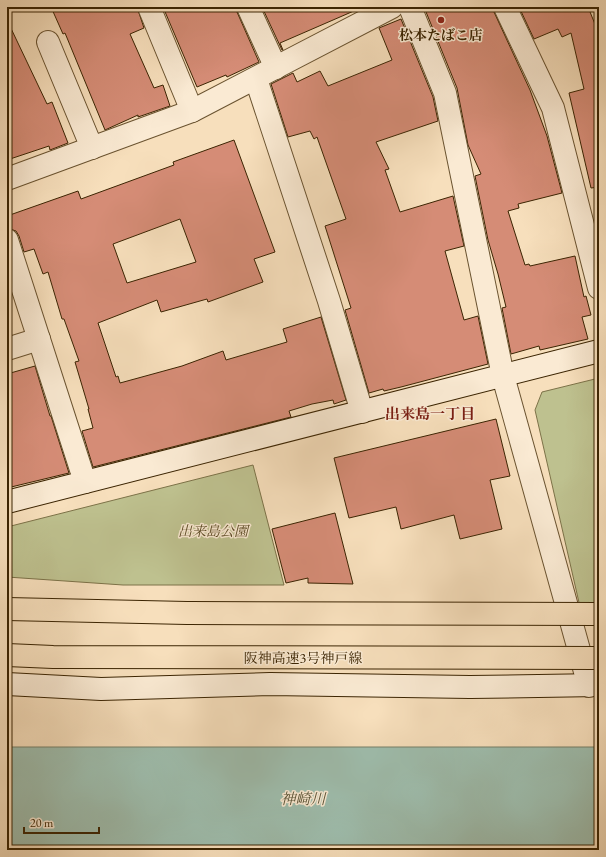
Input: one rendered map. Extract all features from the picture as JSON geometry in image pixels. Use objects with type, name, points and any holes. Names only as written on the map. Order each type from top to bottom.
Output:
[{"type":"highway","points":[[7,609],[187,613],[599,614]]},
{"type":"highway","name":"阪神高速3号神戸線","points":[[7,655],[53,658],[599,658]]},
{"type":"street","points":[[149,7],[192,111]]},
{"type":"street","points":[[248,7],[276,68]]},
{"type":"street","points":[[7,684],[101,689],[270,684],[470,687],[594,686],[503,376],[445,93],[410,7]]},
{"type":"street","points":[[505,7],[553,108],[599,288]]},
{"type":"street","points":[[7,179],[192,111],[256,79],[385,9]]},
{"type":"street","points":[[48,42],[92,148]]},
{"type":"street","points":[[256,79],[329,301],[362,412]]},
{"type":"street","points":[[7,240],[85,482]]},
{"type":"street","points":[[7,349],[39,339]]},
{"type":"street","points":[[7,502],[599,351]]},
{"type":"green space","points":[[599,378],[599,620],[583,620],[535,410],[542,392]]},
{"type":"green space","name":"出来島公園","points":[[253,465],[284,585],[123,585],[7,577],[7,527]]},
{"type":"water","name":"神崎川","points":[[7,747],[599,747],[599,850],[7,850]]},
{"type":"building","points":[[51,7],[137,7],[144,28],[130,34],[154,88],[163,85],[170,106],[138,117],[138,115],[105,130],[65,33],[63,34]]},
{"type":"building","points":[[163,7],[236,7],[259,62],[227,77],[226,75],[197,87]]},
{"type":"building","points":[[262,7],[363,7],[280,43],[282,50]]},
{"type":"building","points":[[424,7],[493,7],[530,90],[547,136],[562,193],[518,204],[519,208],[508,211],[525,265],[529,264],[530,266],[575,256],[584,297],[586,296],[591,315],[582,317],[588,339],[540,350],[539,346],[511,354],[502,308],[506,307],[488,240],[475,176],[481,174],[468,145],[457,88]]},
{"type":"building","points":[[519,7],[588,7],[599,34],[599,187],[591,188],[569,93],[584,89],[571,33],[562,37],[558,29],[534,39]]},
{"type":"building","points":[[401,19],[433,97],[438,121],[376,142],[389,169],[385,170],[400,212],[453,196],[464,246],[445,251],[464,320],[478,316],[488,364],[401,387],[384,391],[383,389],[369,393],[345,310],[351,308],[325,226],[346,219],[317,137],[314,139],[310,131],[288,137],[271,84],[293,73],[297,82],[320,71],[328,86],[392,60],[379,28]]},
{"type":"building","points":[[7,20],[47,104],[52,102],[68,143],[50,150],[49,146],[7,160]]},
{"type":"building","points":[[234,140],[275,252],[254,259],[263,282],[208,302],[207,299],[161,312],[157,300],[98,323],[116,377],[118,376],[120,383],[182,366],[223,351],[226,360],[287,342],[283,329],[321,317],[346,400],[334,404],[333,400],[312,404],[289,411],[291,417],[93,467],[82,431],[93,428],[75,362],[79,361],[64,319],[62,319],[48,272],[43,274],[34,249],[24,252],[16,231],[7,228],[7,216],[78,191],[81,199],[174,165],[173,162]],"holes":[[[180,219],[196,262],[127,283],[113,244]]]},
{"type":"building","points":[[35,366],[69,473],[7,488],[7,374]]},
{"type":"building","points":[[496,419],[510,476],[490,480],[502,529],[460,539],[454,515],[401,529],[396,507],[349,518],[334,458]]},
{"type":"building","points":[[335,513],[353,584],[308,583],[308,578],[286,583],[272,529]]},
{"type":"place","name":"松本たばこ店","points":[[441,20]]},
{"type":"district","name":"出来島一丁目","points":[[430,414]]}]
